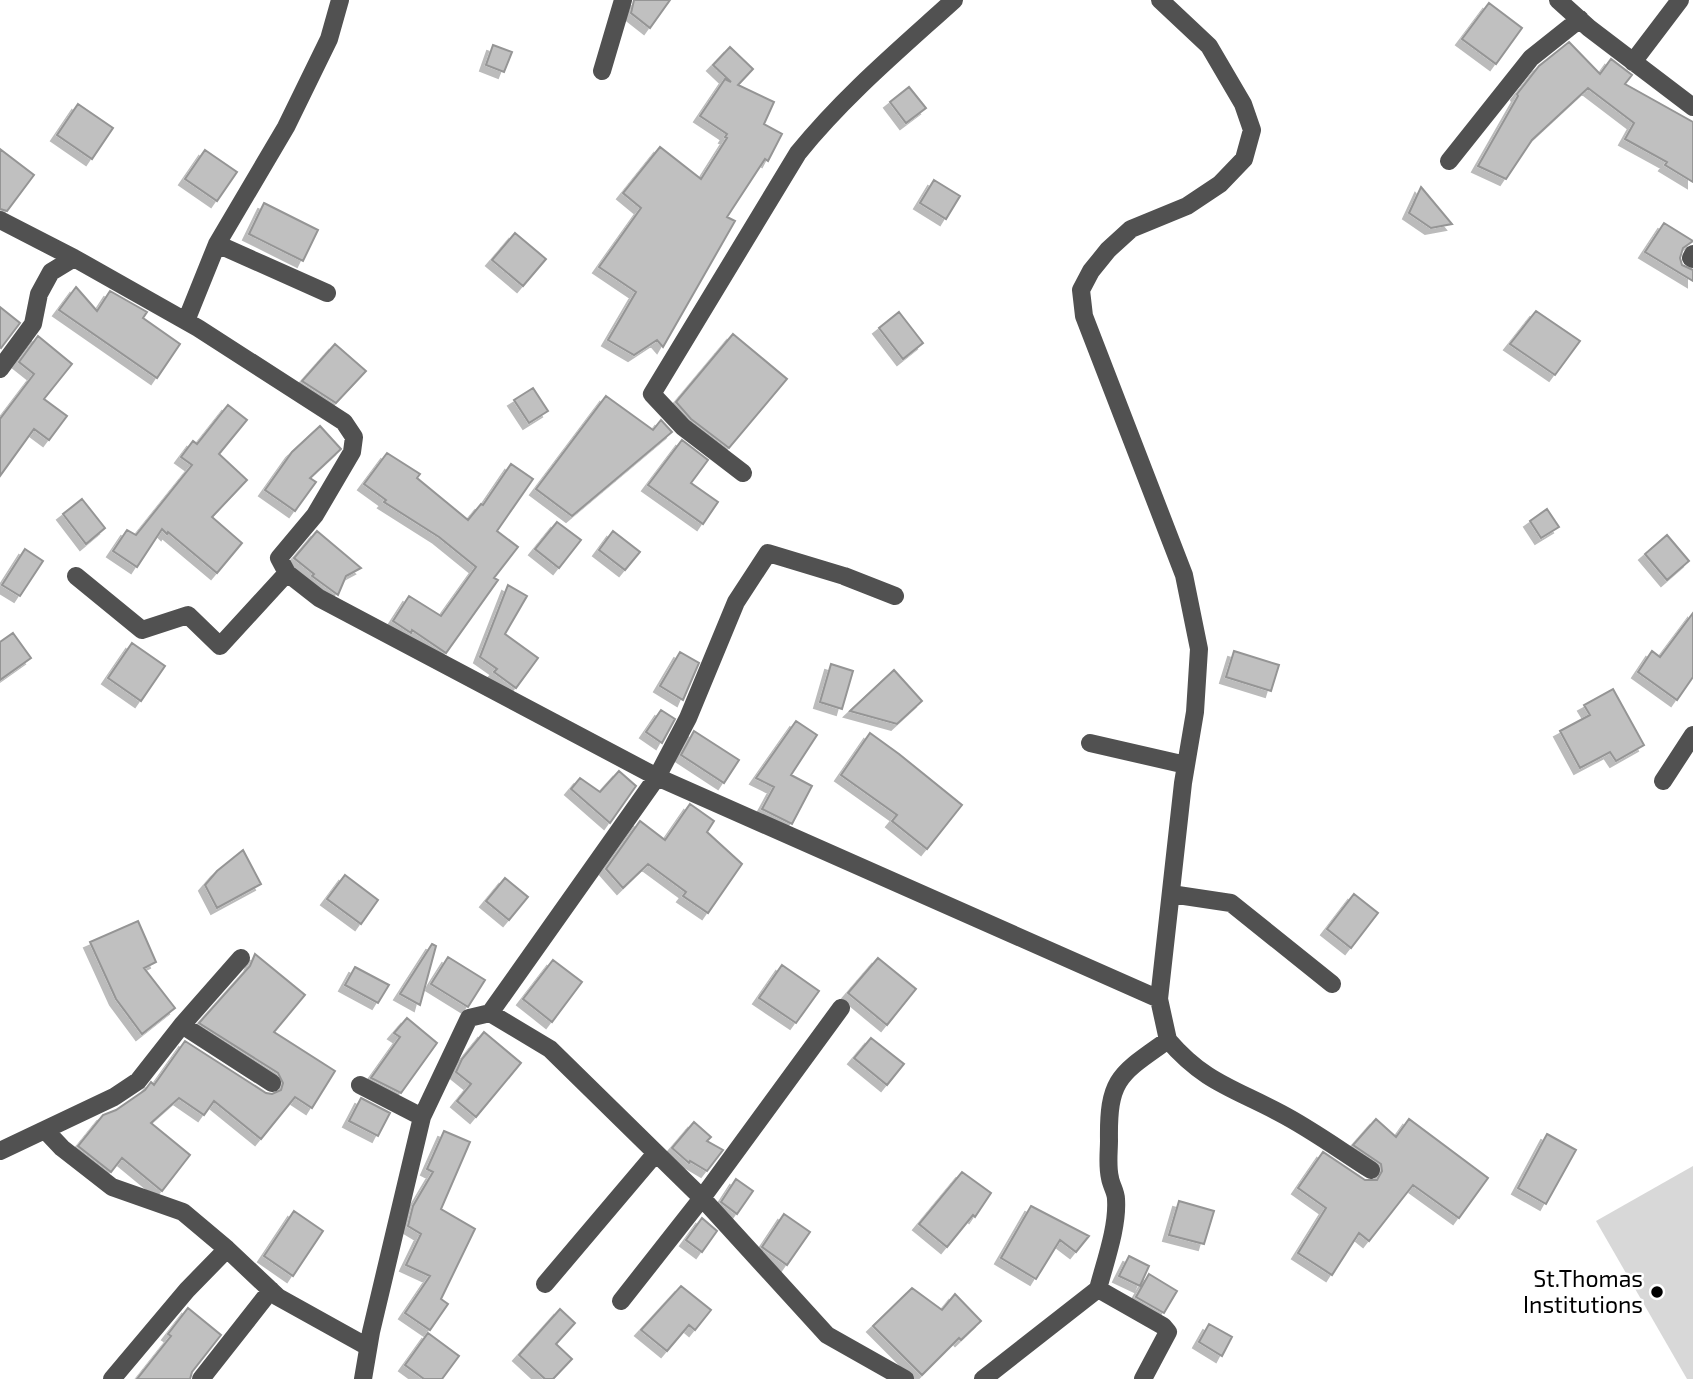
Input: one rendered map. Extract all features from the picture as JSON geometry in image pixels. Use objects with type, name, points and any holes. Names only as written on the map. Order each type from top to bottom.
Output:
[{"type":"street","points":[[186,321],[217,244],[286,127],[329,39],[340,0]]},
{"type":"street","points":[[602,71],[623,0]]},
{"type":"street","points":[[743,473],[683,427],[652,394],[798,153],[826,117],[954,0]]},
{"type":"street","points":[[1160,0],[1209,46],[1242,104],[1252,130],[1244,159],[1220,184],[1187,206],[1131,229],[1108,250],[1091,271],[1081,290],[1084,316],[1185,575],[1199,649],[1195,712],[1186,765],[1159,999],[1168,1040],[1185,1060],[1202,1073],[1280,1113],[1371,1170]]},
{"type":"street","points":[[1558,0],[1693,107]]},
{"type":"street","points":[[1633,62],[1680,0]]},
{"type":"street","points":[[1449,161],[1531,58],[1580,19]]},
{"type":"street","points":[[0,220],[186,321],[344,422],[354,437],[352,452],[316,515],[279,558],[287,573],[319,598],[657,777],[1159,999]]},
{"type":"street","points":[[217,244],[327,293]]},
{"type":"street","points":[[0,369],[33,324],[39,294],[51,272],[74,258]]},
{"type":"street","points":[[363,1379],[368,1347],[422,1117],[469,1018],[490,1013],[657,777],[688,718],[736,602],[768,553],[844,576],[895,596]]},
{"type":"street","points":[[76,576],[142,630],[188,615],[220,646],[287,573]]},
{"type":"street","points":[[1663,780],[1693,735]]},
{"type":"street","points":[[1090,743],[1186,765]]},
{"type":"street","points":[[1171,894],[1231,903],[1332,984]]},
{"type":"street","points":[[0,1151],[114,1097],[138,1081],[181,1025],[241,958]]},
{"type":"street","points":[[621,1301],[702,1198],[841,1008]]},
{"type":"street","points":[[490,1013],[550,1049],[702,1198],[827,1335],[905,1379]]},
{"type":"street","points":[[181,1025],[272,1083]]},
{"type":"street","points":[[982,1379],[1098,1289],[1112,1236],[1116,1198],[1109,1176],[1111,1097],[1120,1078],[1138,1061],[1168,1040]]},
{"type":"street","points":[[360,1085],[422,1117]]},
{"type":"street","points":[[45,1130],[62,1148],[112,1187],[183,1212],[228,1249],[278,1297],[368,1347]]},
{"type":"street","points":[[545,1284],[656,1153]]},
{"type":"street","points":[[112,1379],[187,1290],[228,1249]]},
{"type":"street","points":[[1098,1289],[1163,1326],[1168,1332],[1143,1379]]},
{"type":"street","points":[[201,1379],[271,1290]]},
{"type":"shaded area","name":"St.Thomas Institutions","points":[[1693,1166],[1693,1379],[1687,1379],[1596,1221]]},
{"type":"building","points":[[634,0],[670,0],[650,28],[631,13]]},
{"type":"building","points":[[1489,3],[1522,28],[1496,64],[1462,39]]},
{"type":"building","points":[[1569,42],[1600,74],[1611,59],[1632,75],[1625,84],[1693,122],[1693,182],[1665,165],[1667,162],[1625,139],[1634,123],[1588,88],[1532,140],[1506,179],[1478,166],[1517,94],[1539,66]]},
{"type":"building","points":[[493,45],[512,52],[504,72],[486,65]]},
{"type":"building","points":[[730,47],[753,69],[738,85],[774,102],[764,124],[782,134],[768,161],[765,159],[727,217],[735,221],[663,347],[657,340],[634,355],[608,340],[636,292],[599,267],[641,208],[623,193],[660,147],[701,179],[727,138],[727,134],[700,116],[725,79],[731,82],[713,65]]},
{"type":"building","points":[[909,87],[926,108],[906,123],[890,102]]},
{"type":"building","points":[[78,104],[113,128],[92,159],[57,135]]},
{"type":"building","points":[[0,149],[34,175],[7,211],[0,209]]},
{"type":"building","points":[[205,150],[237,172],[217,201],[185,179]]},
{"type":"building","points":[[934,180],[960,196],[946,219],[920,203]]},
{"type":"building","points":[[1421,187],[1452,224],[1431,228],[1409,213]]},
{"type":"building","points":[[264,203],[318,230],[303,261],[249,234]]},
{"type":"building","points":[[1664,223],[1693,241],[1683,248],[1680,258],[1682,265],[1693,270],[1693,281],[1645,252]]},
{"type":"building","points":[[515,233],[546,259],[523,286],[492,260]]},
{"type":"building","points":[[76,287],[97,311],[110,291],[147,312],[143,318],[180,344],[157,378],[59,310]]},
{"type":"building","points":[[0,307],[20,323],[1,348],[0,347]]},
{"type":"building","points":[[1536,311],[1580,341],[1555,375],[1510,344]]},
{"type":"building","points":[[899,312],[923,343],[903,359],[879,328]]},
{"type":"building","points":[[733,334],[787,379],[729,448],[691,419],[676,402]]},
{"type":"building","points":[[38,336],[72,364],[44,399],[67,416],[49,440],[34,429],[0,476],[0,419],[34,374],[19,362]]},
{"type":"building","points":[[335,344],[366,371],[336,403],[302,381]]},
{"type":"building","points":[[533,388],[548,411],[529,423],[514,400]]},
{"type":"building","points":[[606,396],[653,430],[661,420],[672,432],[572,516],[536,489]]},
{"type":"building","points":[[228,405],[247,420],[219,454],[247,480],[212,517],[242,543],[217,573],[162,529],[137,567],[113,551],[127,530],[136,535],[192,465],[181,457],[193,441],[197,444]]},
{"type":"building","points":[[320,426],[341,449],[310,478],[316,482],[295,511],[265,490],[292,452]]},
{"type":"building","points":[[682,440],[708,460],[691,483],[718,502],[703,524],[648,485]]},
{"type":"building","points":[[387,453],[420,474],[417,478],[468,520],[481,504],[483,505],[511,464],[533,479],[497,531],[518,547],[494,578],[498,580],[446,653],[412,630],[411,633],[393,621],[409,596],[441,616],[476,567],[439,537],[384,502],[386,500],[364,484]]},
{"type":"building","points":[[82,499],[105,528],[86,544],[63,514]]},
{"type":"building","points":[[1547,509],[1559,527],[1541,538],[1530,521]]},
{"type":"building","points":[[557,522],[581,540],[559,568],[535,549]]},
{"type":"building","points":[[317,531],[361,568],[346,576],[338,595],[312,576],[314,574],[294,558]]},
{"type":"building","points":[[613,531],[640,552],[625,570],[599,550]]},
{"type":"building","points":[[1667,535],[1689,561],[1667,580],[1645,554]]},
{"type":"building","points":[[25,549],[43,561],[20,596],[2,585]]},
{"type":"building","points":[[508,585],[527,596],[505,634],[538,658],[516,688],[494,672],[497,669],[480,657]]},
{"type":"building","points":[[1693,613],[1693,677],[1677,700],[1638,672],[1652,651],[1660,657]]},
{"type":"building","points":[[13,633],[31,658],[0,680],[0,642]]},
{"type":"building","points":[[132,643],[165,666],[141,701],[108,678]]},
{"type":"building","points":[[1234,651],[1279,665],[1271,691],[1226,677]]},
{"type":"building","points":[[680,652],[699,663],[683,700],[660,686]]},
{"type":"building","points":[[831,664],[853,671],[842,709],[820,702]]},
{"type":"building","points":[[894,670],[922,701],[897,724],[850,711]]},
{"type":"building","points":[[1613,689],[1644,745],[1616,761],[1610,752],[1580,768],[1560,731],[1590,715],[1584,705]]},
{"type":"building","points":[[661,710],[675,719],[662,743],[646,732]]},
{"type":"building","points":[[796,721],[817,735],[791,775],[812,786],[792,824],[762,809],[774,787],[756,778]]},
{"type":"building","points":[[694,731],[739,760],[724,783],[681,755]]},
{"type":"building","points":[[870,733],[962,805],[927,849],[892,821],[897,815],[841,775]]},
{"type":"building","points":[[619,771],[636,786],[610,823],[571,789],[580,778],[600,792]]},
{"type":"building","points":[[690,804],[714,821],[707,832],[742,864],[708,913],[683,896],[686,892],[648,864],[623,888],[606,869],[640,821],[665,840]]},
{"type":"building","points":[[243,850],[261,884],[217,908],[205,885],[217,871]]},
{"type":"building","points":[[345,875],[378,900],[361,924],[327,899]]},
{"type":"building","points":[[505,878],[528,897],[509,920],[486,901]]},
{"type":"building","points":[[1354,894],[1378,913],[1351,948],[1327,929]]},
{"type":"building","points":[[138,921],[156,962],[144,968],[175,1008],[142,1034],[116,999],[90,942]]},
{"type":"building","points":[[432,944],[436,946],[420,1005],[400,994]]},
{"type":"building","points":[[255,954],[305,995],[274,1032],[335,1071],[312,1108],[295,1097],[261,1139],[214,1101],[204,1115],[179,1098],[151,1123],[190,1155],[162,1191],[122,1158],[111,1172],[78,1146],[103,1115],[116,1110],[145,1090],[151,1082],[154,1085],[185,1041],[266,1093],[272,1094],[281,1090],[283,1083],[278,1073],[199,1023],[250,966]]},
{"type":"building","points":[[448,957],[485,980],[468,1007],[431,984]]},
{"type":"building","points":[[878,958],[916,989],[887,1025],[848,993]]},
{"type":"building","points":[[553,960],[582,982],[552,1022],[523,999]]},
{"type":"building","points":[[782,965],[819,991],[796,1023],[759,998]]},
{"type":"building","points":[[355,967],[389,985],[378,1003],[345,985]]},
{"type":"building","points":[[407,1018],[437,1043],[401,1093],[371,1078],[400,1037],[394,1033]]},
{"type":"building","points":[[484,1032],[521,1063],[476,1117],[457,1101],[471,1084],[456,1072],[462,1059]]},
{"type":"building","points":[[871,1038],[904,1064],[887,1085],[854,1058]]},
{"type":"building","points":[[361,1098],[390,1113],[378,1136],[349,1121]]},
{"type":"building","points":[[1376,1119],[1396,1137],[1409,1119],[1488,1178],[1459,1218],[1413,1185],[1369,1241],[1359,1233],[1332,1275],[1298,1253],[1326,1208],[1298,1188],[1323,1152],[1365,1180],[1377,1180],[1382,1171],[1381,1164],[1353,1145]]},
{"type":"building","points":[[694,1122],[711,1137],[707,1141],[723,1150],[707,1171],[690,1161],[689,1163],[672,1148]]},
{"type":"building","points":[[444,1131],[470,1142],[441,1209],[475,1229],[441,1299],[448,1304],[430,1330],[405,1313],[430,1276],[406,1265],[421,1234],[408,1226],[413,1206],[433,1172],[427,1169]]},
{"type":"building","points":[[1547,1134],[1576,1150],[1546,1204],[1518,1188]]},
{"type":"building","points":[[962,1172],[991,1193],[975,1217],[973,1215],[947,1247],[919,1224]]},
{"type":"building","points":[[736,1179],[753,1191],[737,1214],[721,1202]]},
{"type":"building","points":[[1179,1201],[1214,1211],[1204,1244],[1169,1235]]},
{"type":"building","points":[[1031,1206],[1089,1236],[1076,1252],[1060,1240],[1036,1279],[1001,1258]]},
{"type":"building","points":[[294,1211],[323,1231],[293,1276],[264,1256]]},
{"type":"building","points":[[784,1214],[810,1232],[787,1265],[762,1247]]},
{"type":"building","points":[[702,1218],[717,1231],[702,1252],[686,1240]]},
{"type":"building","points":[[1129,1256],[1149,1266],[1140,1286],[1119,1276]]},
{"type":"building","points":[[1149,1274],[1177,1291],[1164,1313],[1136,1297]]},
{"type":"building","points":[[681,1286],[711,1310],[695,1330],[689,1325],[667,1351],[641,1330]]},
{"type":"building","points":[[912,1288],[942,1310],[955,1294],[981,1321],[961,1340],[959,1338],[922,1375],[873,1326]]},
{"type":"building","points":[[188,1308],[221,1335],[192,1372],[190,1379],[137,1379],[171,1336],[168,1334]]},
{"type":"building","points":[[560,1309],[575,1323],[556,1344],[572,1359],[553,1379],[545,1379],[519,1355]]},
{"type":"building","points":[[1209,1324],[1232,1337],[1222,1356],[1199,1342]]},
{"type":"building","points":[[428,1333],[459,1356],[442,1379],[424,1379],[405,1365]]},
{"type":"place","name":"St.Thomas Institutions","points":[[1657,1292]]}]
